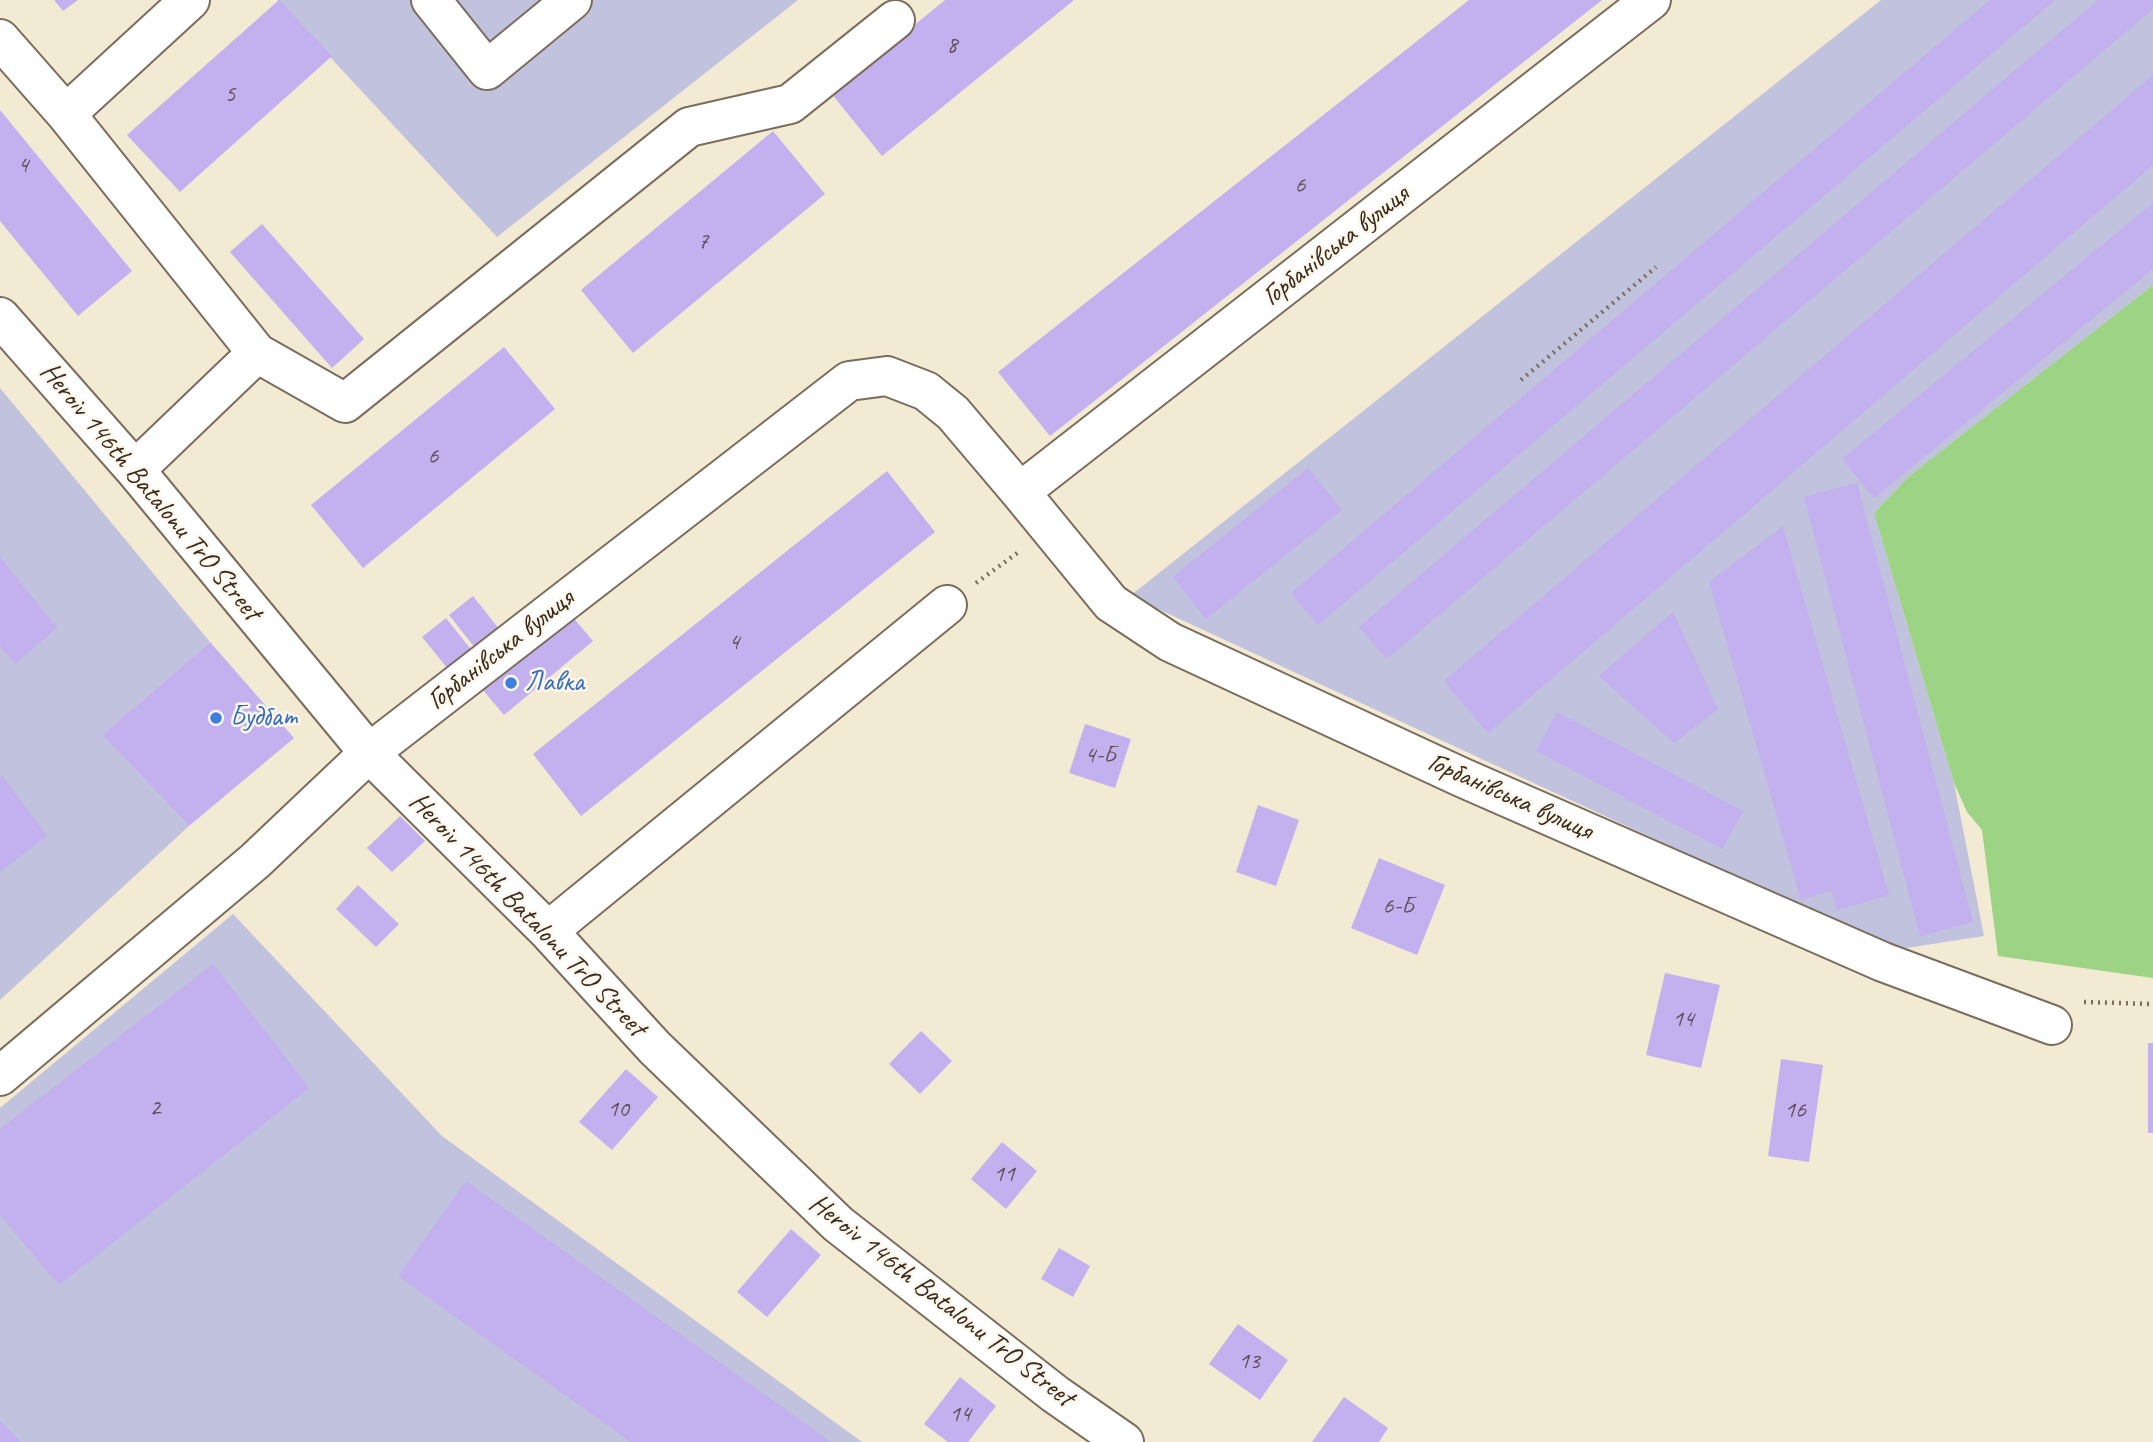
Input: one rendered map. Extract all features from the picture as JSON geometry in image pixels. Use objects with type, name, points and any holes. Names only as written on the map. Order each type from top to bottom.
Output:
[{"type":"street","points":[[66,114],[190,0]]},
{"type":"street","points":[[431,0],[487,70],[572,0]]},
{"type":"street","name":"Горбанівська вулиця","points":[[1020,492],[1651,0]]},
{"type":"street","points":[[0,39],[66,114],[257,354],[345,403],[689,127],[790,104],[895,20]]},
{"type":"street","name":"Heroiv 146th Batalonu TrO Street","points":[[0,317],[135,470],[369,752],[548,931],[655,1048],[838,1224],[1055,1394],[1124,1442]]},
{"type":"street","points":[[135,470],[257,354]]},
{"type":"street","name":"Горбанівська вулиця","points":[[0,1076],[255,861],[369,752],[849,381],[887,376],[926,391],[953,413],[1111,603],[1170,642],[1461,777],[1883,962],[2052,1025]]},
{"type":"street","points":[[548,931],[947,605]]},
{"type":"path","points":[[1521,380],[1656,267]]},
{"type":"path","points":[[947,605],[1051,529]]},
{"type":"shaded area","points":[[277,0],[798,0],[497,237]]},
{"type":"shaded area","points":[[1881,0],[2153,0],[2153,285],[1908,477],[1874,513],[1954,783],[1984,936],[1894,950],[1130,596]]},
{"type":"shaded area","points":[[0,388],[210,642],[102,735],[189,826],[0,1000]]},
{"type":"shaded area","points":[[233,914],[442,1136],[862,1442],[0,1442],[0,1108]]},
{"type":"green space","points":[[2153,285],[2153,978],[1998,956],[1982,830],[1967,812],[1954,783],[1874,513],[1908,477]]},
{"type":"building","points":[[54,0],[78,0],[63,11]]},
{"type":"building","points":[[279,0],[332,56],[180,192],[127,135]]},
{"type":"building","points":[[945,0],[1074,0],[882,156],[831,93]]},
{"type":"building","points":[[1469,0],[1602,0],[1050,436],[998,372]]},
{"type":"building","points":[[1990,0],[2055,0],[1318,625],[1291,593]]},
{"type":"building","points":[[2098,0],[2153,0],[2153,9],[1387,659],[1359,627]]},
{"type":"building","points":[[2153,75],[2153,165],[1488,733],[1444,681]]},
{"type":"building","points":[[0,110],[132,271],[78,316],[0,221]]},
{"type":"building","points":[[773,131],[825,194],[633,353],[581,290]]},
{"type":"building","points":[[2153,203],[2153,269],[1874,498],[1842,459]]},
{"type":"building","points":[[262,224],[364,339],[332,368],[230,252]]},
{"type":"building","points":[[504,347],[555,409],[363,568],[311,505]]},
{"type":"building","points":[[1308,468],[1342,510],[1206,619],[1173,577]]},
{"type":"building","points":[[887,471],[935,532],[581,816],[533,754]]},
{"type":"building","points":[[1857,483],[1973,922],[1920,936],[1804,497]]},
{"type":"building","points":[[1783,526],[1889,895],[1837,910],[1831,891],[1801,900],[1709,582]]},
{"type":"building","points":[[0,557],[57,628],[15,664],[0,646]]},
{"type":"building","points":[[473,596],[507,639],[484,659],[449,615]]},
{"type":"building","points":[[1673,612],[1718,709],[1674,743],[1599,676]]},
{"type":"building","points":[[571,615],[593,641],[504,715],[482,689]]},
{"type":"building","points":[[446,618],[481,662],[457,680],[422,637]]},
{"type":"building","points":[[210,642],[294,738],[189,826],[102,735]]},
{"type":"building","points":[[1557,712],[1743,811],[1722,849],[1536,751]]},
{"type":"building","points":[[1085,724],[1131,739],[1115,788],[1069,773]]},
{"type":"building","points":[[2,776],[47,836],[0,872],[0,778]]},
{"type":"building","points":[[1258,805],[1299,820],[1276,886],[1236,872]]},
{"type":"building","points":[[400,816],[425,841],[392,872],[367,848]]},
{"type":"building","points":[[1379,858],[1445,885],[1417,955],[1351,928]]},
{"type":"building","points":[[358,885],[399,924],[376,947],[336,909]]},
{"type":"building","points":[[213,964],[309,1088],[59,1285],[0,1215],[0,1129]]},
{"type":"building","points":[[1665,973],[1720,985],[1701,1068],[1646,1055]]},
{"type":"building","points":[[921,1031],[952,1061],[920,1094],[889,1064]]},
{"type":"building","points":[[2148,1043],[2153,1043],[2153,1133],[2148,1133]]},
{"type":"building","points":[[1781,1059],[1823,1065],[1809,1162],[1768,1156]]},
{"type":"building","points":[[626,1069],[658,1097],[612,1150],[579,1122]]},
{"type":"building","points":[[1002,1142],[1037,1171],[1006,1209],[971,1179]]},
{"type":"building","points":[[466,1181],[831,1442],[631,1442],[398,1276]]},
{"type":"building","points":[[791,1229],[821,1255],[767,1317],[737,1292]]},
{"type":"building","points":[[1059,1248],[1090,1266],[1073,1297],[1041,1279]]},
{"type":"building","points":[[1238,1324],[1288,1360],[1260,1400],[1209,1364]]},
{"type":"building","points":[[960,1377],[996,1406],[968,1442],[948,1442],[924,1424]]},
{"type":"building","points":[[1344,1397],[1388,1428],[1379,1442],[1312,1442]]},
{"type":"building","points":[[0,1421],[21,1442],[0,1442]]},
{"type":"place","name":"Лавка","points":[[511,683]]},
{"type":"place","name":"Будбат","points":[[216,718]]}]
